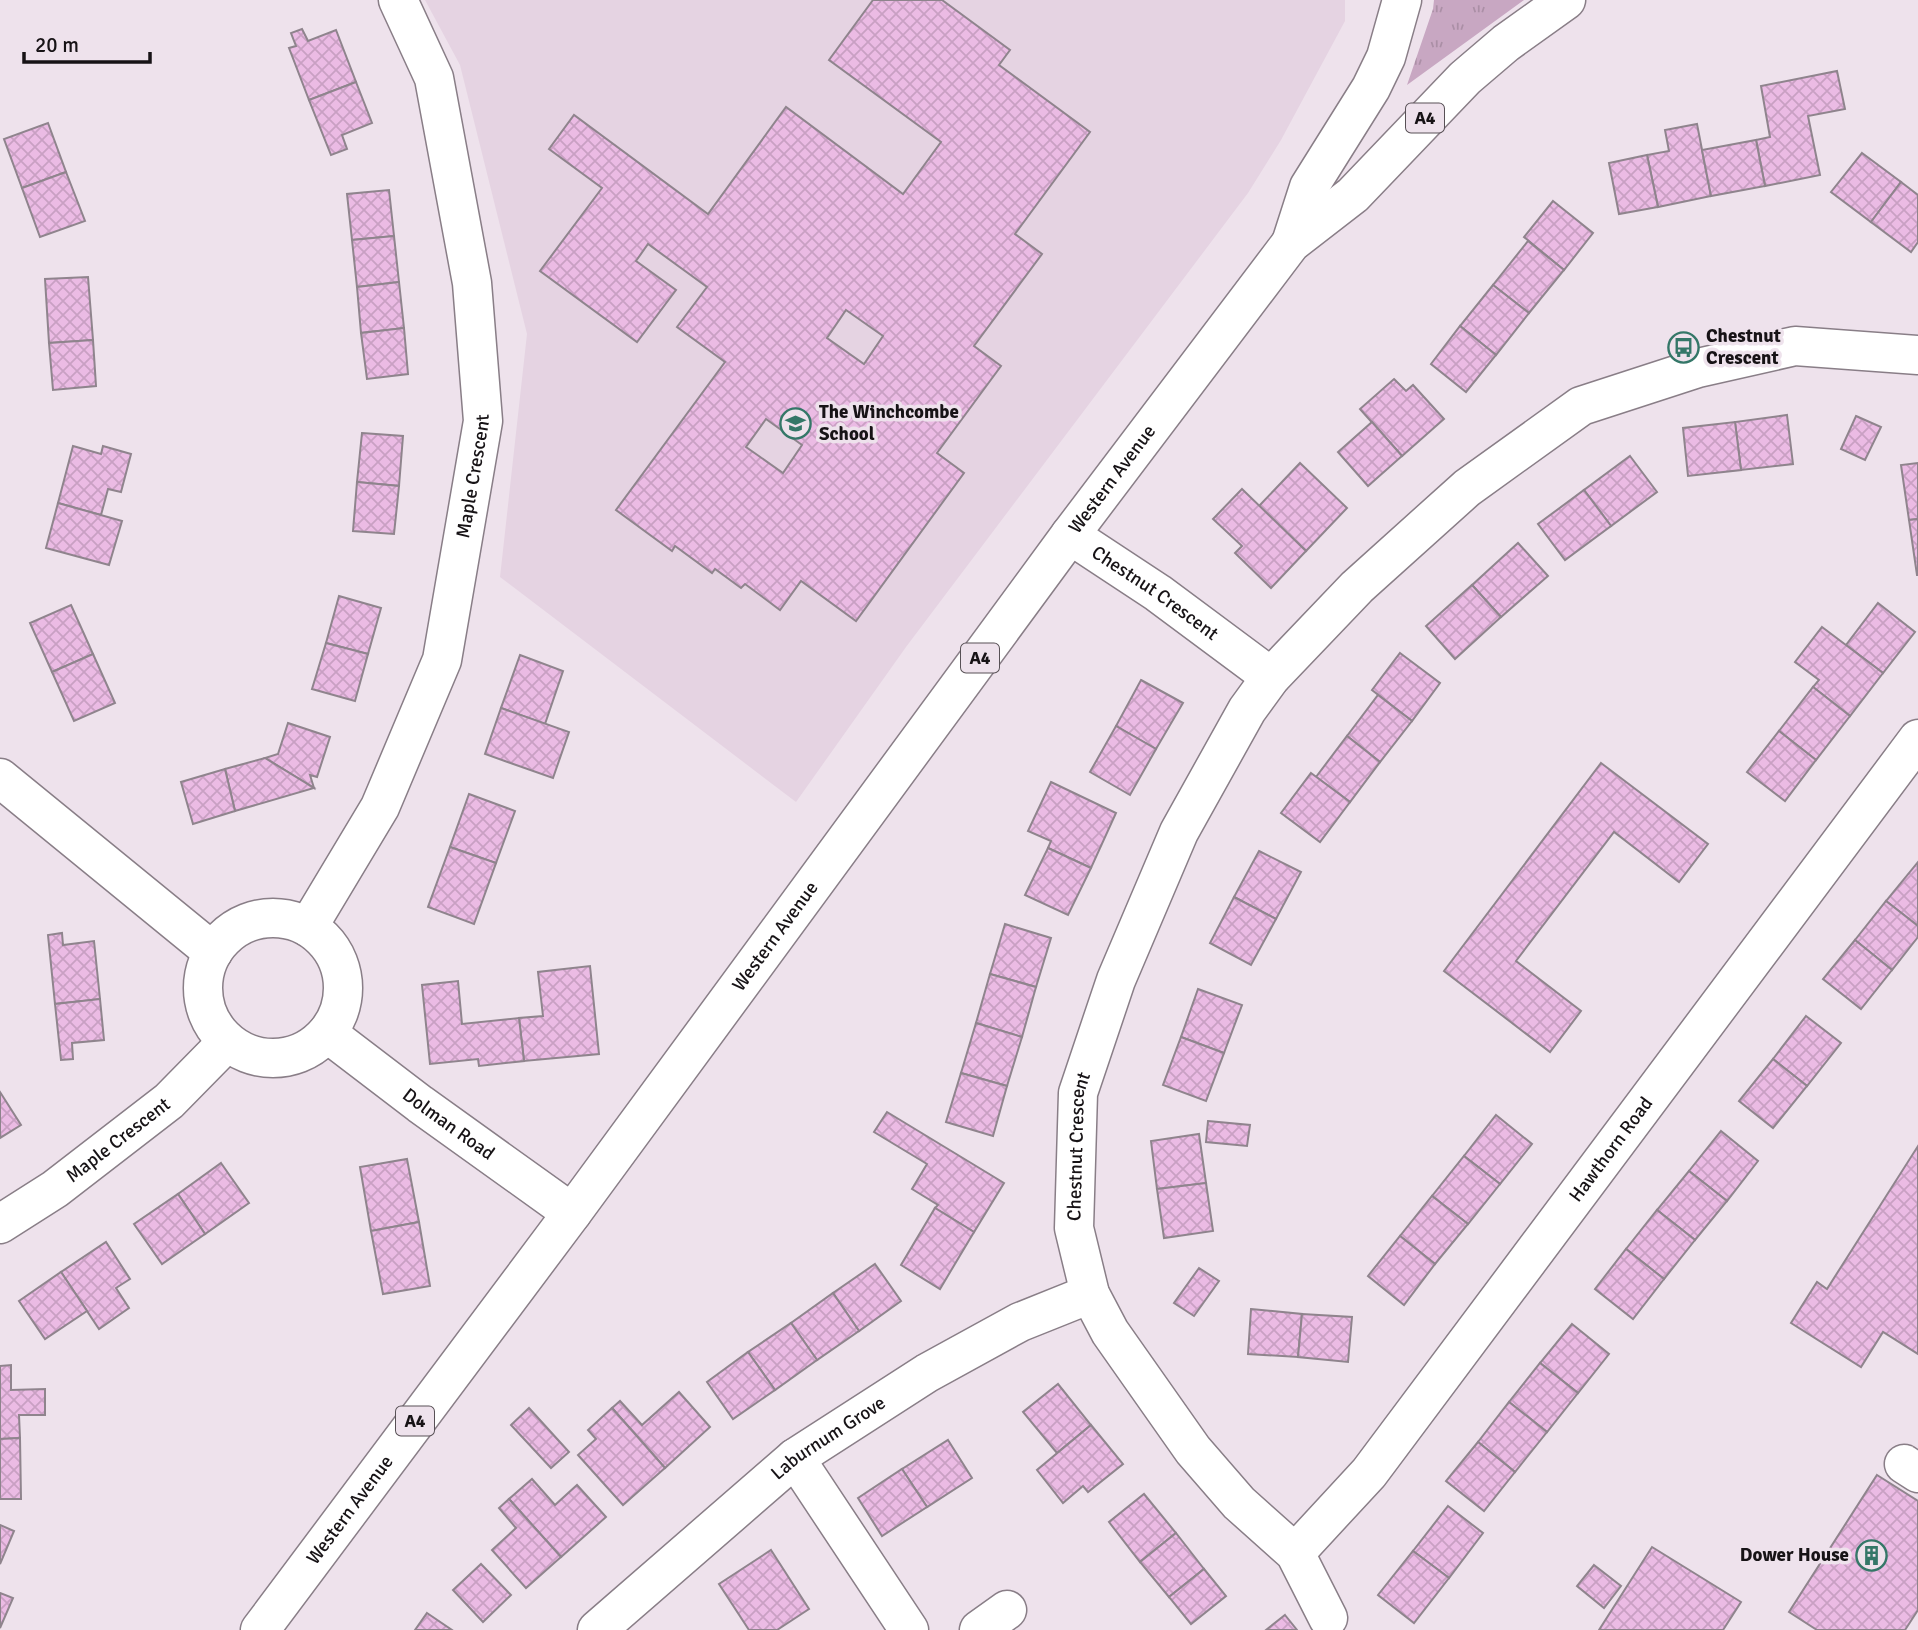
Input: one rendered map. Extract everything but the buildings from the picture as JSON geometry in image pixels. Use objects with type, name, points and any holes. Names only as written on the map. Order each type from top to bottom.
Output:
[{"type":"street","name":"Maple Crescent","points":[[308,928],[380,807],[442,660],[483,421],[472,283],[434,78],[398,0]]},
{"type":"street","name":"Western Avenue","points":[[1292,243],[1309,187],[1371,89],[1386,57],[1402,0]]},
{"type":"street","name":"Western Avenue","points":[[260,1630],[572,1213],[1070,535],[1292,243],[1353,195],[1465,78],[1506,43],[1566,0]]},
{"type":"street","name":"Chestnut Crescent","points":[[1328,1618],[1295,1553],[1239,1503],[1193,1450],[1110,1332],[1090,1294],[1074,1228],[1078,1093],[1116,980],[1179,832],[1247,710],[1271,677],[1357,587],[1467,488],[1581,406],[1698,368],[1795,346],[1918,355]]},
{"type":"street","name":"Chestnut Crescent","points":[[1070,535],[1158,593],[1271,677]]},
{"type":"street","name":"Hawthorn Road","points":[[1295,1553],[1369,1473],[1918,740]]},
{"type":"street","points":[[0,778],[213,952]]},
{"type":"street","points":[[266,918],[288,920],[308,928],[330,948],[341,976],[342,996],[337,1016],[327,1033],[310,1048],[290,1057],[267,1059],[246,1053],[227,1042],[211,1023],[203,999],[204,974],[213,952],[227,935],[245,923],[266,918]]},
{"type":"street","name":"Dolman Road","points":[[327,1033],[420,1104],[572,1213]]},
{"type":"street","name":"Maple Crescent","points":[[0,1224],[55,1189],[169,1101],[227,1042]]},
{"type":"street","name":"Laburnum Grove","points":[[597,1630],[796,1458],[928,1373],[1020,1322],[1090,1294]]},
{"type":"street","points":[[796,1458],[909,1630]]},
{"type":"shaded area","name":"The Winchcombe School","points":[[425,0],[1345,0],[1345,21],[1281,140],[1248,193],[906,647],[796,802],[500,577],[527,334],[460,65]]},
{"type":"green space","points":[[1434,0],[1524,0],[1407,85]]},
{"type":"place","name":"Chestnut Crescent","points":[[1683,347]]},
{"type":"place","name":"The Winchcombe School","points":[[796,423]]},
{"type":"place","name":"Dower House","points":[[1872,1555]]}]
